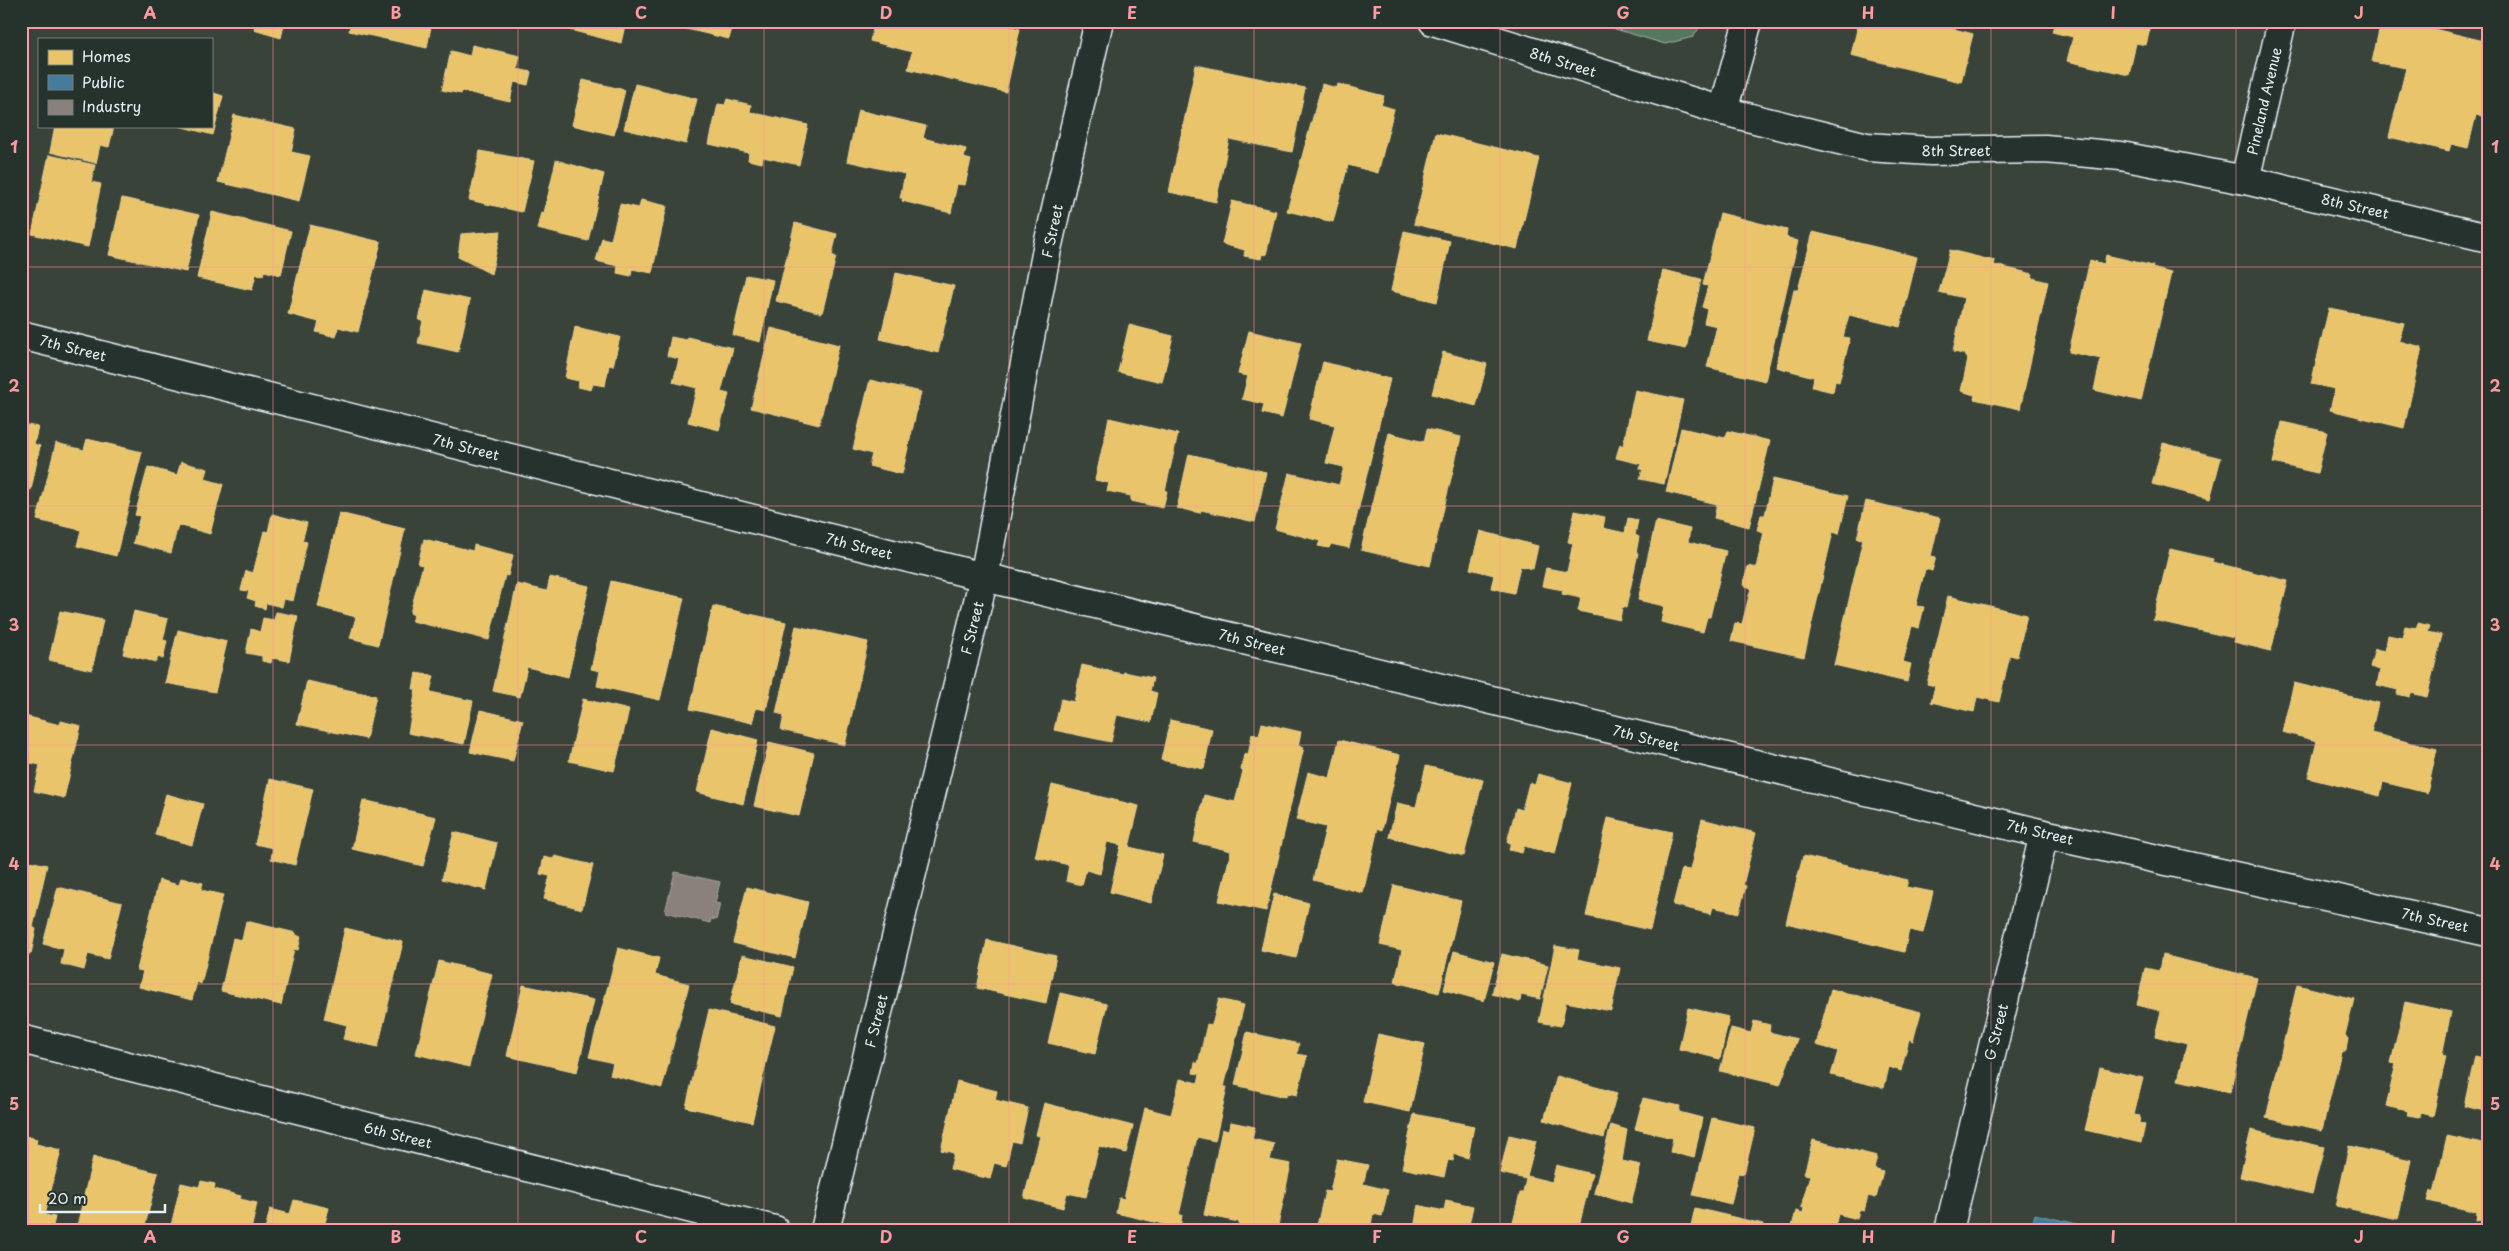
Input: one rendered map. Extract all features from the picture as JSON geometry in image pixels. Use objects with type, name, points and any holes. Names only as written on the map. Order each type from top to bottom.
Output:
[{"type":"street","name":"F Street","points":[[825,1230],[984,578],[1047,249],[1099,21]]},
{"type":"street","name":"8th Street","points":[[1433,21],[1723,111],[1867,147],[1930,151],[2044,149],[2121,156],[2245,180],[2488,238]]},
{"type":"street","points":[[1723,111],[1748,21]]},
{"type":"street","name":"Pineland Avenue","points":[[2245,180],[2282,21]]},
{"type":"street","name":"7th Street","points":[[21,335],[984,578],[2044,834],[2488,932]]},
{"type":"street","name":"G Street","points":[[1949,1230],[2044,834]]},
{"type":"street","name":"6th Street","points":[[21,1039],[775,1230]]},
{"type":"green space","points":[[1589,21],[1704,21],[1693,37],[1665,44]]},
{"type":"building: Homes","points":[[256,21],[285,21],[281,38],[254,30]]},
{"type":"building: Homes","points":[[351,21],[432,21],[427,48],[349,31]]},
{"type":"building: Homes","points":[[556,21],[626,21],[621,43],[554,26]]},
{"type":"building: Homes","points":[[652,21],[734,21],[729,39]]},
{"type":"building: Homes","points":[[875,21],[989,21],[1020,29],[1006,92],[908,69],[912,52],[870,41]]},
{"type":"building: Homes","points":[[1859,21],[1924,21],[1973,34],[1961,82],[1851,55]]},
{"type":"building: Homes","points":[[2055,21],[2152,21],[2146,45],[2136,43],[2129,75],[2067,61],[2073,37],[2052,32]]},
{"type":"building: Homes","points":[[2381,21],[2401,21],[2488,42],[2488,87],[2481,116],[2476,115],[2468,148],[2451,144],[2449,151],[2389,137],[2406,68],[2372,62]]},
{"type":"building: Homes","points":[[2460,21],[2488,21],[2488,22],[2486,28]]},
{"type":"building: Homes","points":[[472,45],[520,56],[517,69],[531,72],[528,85],[514,82],[510,102],[462,91],[461,94],[442,90],[451,51],[470,56]]},
{"type":"building: Homes","points":[[1196,65],[1305,88],[1292,152],[1229,139],[1216,202],[1169,192]]},
{"type":"building: Homes","points":[[583,80],[625,90],[614,135],[572,125]]},
{"type":"building: Homes","points":[[635,84],[697,99],[686,144],[624,129]]},
{"type":"building: Homes","points":[[1322,84],[1337,88],[1338,84],[1384,96],[1381,105],[1394,109],[1378,173],[1348,165],[1333,222],[1287,211]]},
{"type":"building: Homes","points":[[212,92],[223,96],[213,135],[187,128],[212,128]]},
{"type":"building: Homes","points":[[727,99],[751,105],[750,112],[808,125],[799,165],[763,157],[762,163],[748,160],[749,153],[709,144],[718,104],[725,105]]},
{"type":"building: Homes","points":[[858,110],[926,126],[923,138],[966,149],[964,158],[971,160],[965,185],[957,184],[951,213],[902,201],[903,198],[900,198],[905,174],[847,161]]},
{"type":"building: Homes","points":[[234,115],[296,129],[291,152],[310,156],[299,201],[218,182]]},
{"type":"building: Homes","points":[[55,128],[114,128],[109,147],[100,145],[96,163],[50,152]]},
{"type":"building: Homes","points":[[1436,133],[1539,158],[1517,249],[1414,224]]},
{"type":"building: Homes","points":[[480,151],[534,161],[522,212],[469,200]]},
{"type":"building: Homes","points":[[49,155],[95,165],[91,182],[101,184],[88,247],[32,234]]},
{"type":"building: Homes","points":[[556,160],[604,174],[588,241],[537,229],[541,212],[544,213]]},
{"type":"building: Homes","points":[[122,198],[199,215],[186,272],[109,255]]},
{"type":"building: Homes","points":[[641,200],[667,206],[652,273],[632,269],[631,276],[617,273],[618,266],[596,261],[602,238],[611,240],[620,204],[639,208]]},
{"type":"building: Homes","points":[[1232,201],[1276,211],[1266,255],[1262,254],[1261,259],[1244,256],[1245,250],[1222,244]]},
{"type":"building: Homes","points":[[212,212],[291,231],[281,275],[264,271],[263,275],[256,274],[252,290],[197,278]]},
{"type":"building: Homes","points":[[1720,213],[1787,230],[1786,237],[1798,241],[1765,381],[1707,367],[1717,326],[1704,323],[1707,309],[1702,307],[1708,286],[1703,285]]},
{"type":"building: Homes","points":[[795,223],[837,234],[832,255],[836,257],[822,313],[776,301]]},
{"type":"building: Homes","points":[[310,225],[381,242],[358,332],[338,327],[336,337],[316,332],[319,322],[288,314]]},
{"type":"building: Homes","points":[[501,231],[491,274],[458,257],[461,234]]},
{"type":"building: Homes","points":[[1404,231],[1450,241],[1437,302],[1391,291]]},
{"type":"building: Homes","points":[[1813,232],[1917,257],[1900,327],[1849,315],[1843,337],[1850,338],[1839,382],[1835,381],[1833,392],[1812,387],[1814,377],[1776,367],[1794,290],[1798,290]]},
{"type":"building: Homes","points":[[1950,250],[1995,261],[1994,265],[2033,274],[2032,278],[2048,282],[2020,409],[1974,399],[1975,395],[1961,391],[1968,359],[1964,354],[1953,352],[1964,298],[1939,292]]},
{"type":"building: Homes","points":[[2106,255],[2153,266],[2152,268],[2171,273],[2141,401],[2094,390],[2101,359],[2069,352],[2090,260],[2104,264]]},
{"type":"building: Homes","points":[[1663,270],[1701,279],[1686,349],[1647,341]]},
{"type":"building: Homes","points":[[896,273],[954,286],[938,353],[880,339]]},
{"type":"building: Homes","points":[[746,275],[773,280],[760,342],[733,335]]},
{"type":"building: Homes","points":[[426,290],[470,300],[458,352],[418,343],[423,321],[419,320]]},
{"type":"building: Homes","points":[[2329,308],[2404,323],[2399,341],[2422,347],[2404,428],[2330,410],[2335,389],[2311,384]]},
{"type":"building: Homes","points":[[1129,325],[1173,336],[1162,382],[1118,372]]},
{"type":"building: Homes","points":[[575,327],[620,337],[613,366],[609,365],[605,386],[593,384],[591,390],[578,387],[579,381],[565,378]]},
{"type":"building: Homes","points":[[771,328],[839,345],[819,425],[751,408]]},
{"type":"building: Homes","points":[[1249,331],[1301,343],[1282,418],[1262,413],[1264,404],[1242,399],[1248,376],[1238,374]]},
{"type":"building: Homes","points":[[671,337],[686,340],[687,337],[733,348],[721,392],[729,394],[719,430],[688,422],[697,388],[673,382],[679,359],[667,356]]},
{"type":"building: Homes","points":[[1443,352],[1487,364],[1476,406],[1432,394]]},
{"type":"building: Homes","points":[[1323,362],[1390,379],[1349,548],[1331,544],[1329,548],[1318,546],[1320,541],[1275,529],[1289,473],[1339,485],[1344,467],[1326,463],[1335,425],[1309,419]]},
{"type":"building: Homes","points":[[870,380],[921,392],[902,474],[869,466],[872,454],[853,449]]},
{"type":"building: Homes","points":[[1635,390],[1683,400],[1664,484],[1640,479],[1643,469],[1640,469],[1641,464],[1616,458],[1620,444],[1623,446]]},
{"type":"building: Homes","points":[[1109,418],[1178,434],[1163,508],[1131,501],[1131,496],[1107,491],[1109,483],[1095,480]]},
{"type":"building: Homes","points":[[2282,422],[2327,432],[2317,473],[2273,463]]},
{"type":"building: Homes","points":[[21,424],[38,427],[34,444],[40,446],[31,490],[21,487]]},
{"type":"building: Homes","points":[[1681,428],[1725,438],[1728,431],[1770,441],[1749,527],[1714,518],[1717,504],[1666,492]]},
{"type":"building: Homes","points":[[1427,429],[1461,437],[1430,566],[1361,550],[1389,433],[1424,442]]},
{"type":"building: Homes","points":[[87,439],[142,452],[116,556],[77,546],[81,530],[37,520],[56,443],[84,450]]},
{"type":"building: Homes","points":[[2163,443],[2221,458],[2210,499],[2152,484]]},
{"type":"building: Homes","points":[[1189,454],[1266,472],[1255,522],[1201,510],[1200,513],[1177,508]]},
{"type":"building: Homes","points":[[181,462],[208,469],[205,479],[223,484],[210,534],[178,525],[171,553],[133,543],[140,516],[135,515],[148,467],[177,475]]},
{"type":"building: Homes","points":[[1773,479],[1848,496],[1839,534],[1833,532],[1804,657],[1731,641],[1735,623],[1742,624],[1751,588],[1743,585],[1748,566],[1756,568],[1764,532],[1757,530],[1761,515],[1765,515]]},
{"type":"building: Homes","points":[[1866,501],[1940,518],[1931,556],[1936,557],[1932,571],[1925,569],[1916,606],[1924,607],[1919,628],[1912,626],[1903,662],[1911,664],[1907,682],[1834,665],[1863,539],[1857,538]]},
{"type":"building: Homes","points":[[21,507],[31,509],[25,536],[21,536]]},
{"type":"building: Homes","points":[[1575,511],[1605,517],[1603,528],[1625,533],[1628,518],[1638,520],[1635,535],[1639,537],[1636,553],[1638,553],[1626,608],[1622,607],[1620,620],[1578,611],[1581,598],[1562,594],[1563,590],[1542,586],[1546,568],[1567,572],[1573,543],[1568,542]]},
{"type":"building: Homes","points":[[339,513],[405,529],[378,645],[350,638],[356,617],[318,607]]},
{"type":"building: Homes","points":[[272,514],[307,523],[302,541],[307,542],[293,601],[284,599],[282,607],[266,603],[265,609],[255,606],[256,601],[247,598],[249,591],[241,590],[246,571],[253,573],[264,531],[268,532]]},
{"type":"building: Homes","points":[[1656,521],[1690,529],[1688,542],[1726,551],[1710,617],[1707,617],[1703,632],[1661,622],[1664,606],[1638,600]]},
{"type":"building: Homes","points":[[1480,531],[1538,546],[1533,569],[1520,566],[1514,593],[1491,588],[1494,575],[1470,569]]},
{"type":"building: Homes","points":[[424,539],[473,551],[474,545],[513,555],[508,576],[505,575],[489,640],[412,621],[414,615],[410,613],[423,565],[418,564]]},
{"type":"building: Homes","points":[[21,540],[26,541],[21,565]]},
{"type":"building: Homes","points":[[2170,549],[2213,559],[2212,562],[2288,581],[2271,651],[2234,642],[2234,638],[2153,620]]},
{"type":"building: Homes","points":[[550,577],[589,586],[568,677],[527,667],[520,697],[493,691],[517,584],[547,591]]},
{"type":"building: Homes","points":[[611,581],[684,598],[660,700],[597,686],[600,671],[591,669]]},
{"type":"building: Homes","points":[[1948,596],[2027,615],[2017,657],[2010,655],[1999,702],[1977,697],[1974,712],[1931,702],[1935,686],[1927,684]]},
{"type":"building: Homes","points":[[713,606],[786,622],[766,710],[756,708],[752,723],[690,709]]},
{"type":"building: Homes","points":[[60,611],[103,620],[92,670],[49,660]]},
{"type":"building: Homes","points":[[134,611],[168,619],[163,640],[167,641],[163,659],[158,657],[156,662],[123,654]]},
{"type":"building: Homes","points":[[276,612],[298,616],[289,661],[272,658],[271,663],[262,661],[262,656],[246,653],[251,629],[260,632],[263,618],[274,620]]},
{"type":"building: Homes","points":[[2418,623],[2430,626],[2428,632],[2442,635],[2427,697],[2411,693],[2410,697],[2397,694],[2398,690],[2377,685],[2380,670],[2370,667],[2375,649],[2385,651],[2388,635],[2402,638],[2405,626],[2416,628]]},
{"type":"building: Homes","points":[[796,626],[868,642],[845,745],[781,730],[784,715],[776,713]]},
{"type":"building: Homes","points":[[178,630],[227,642],[215,692],[165,683]]},
{"type":"building: Homes","points":[[1082,665],[1153,678],[1150,691],[1157,693],[1151,722],[1117,715],[1111,742],[1054,730],[1061,699],[1074,702]]},
{"type":"building: Homes","points":[[416,673],[434,676],[430,692],[473,701],[464,744],[408,733],[416,689],[413,689]]},
{"type":"building: Homes","points":[[307,681],[376,696],[366,739],[297,724]]},
{"type":"building: Homes","points":[[2294,683],[2378,703],[2371,733],[2437,749],[2427,793],[2383,782],[2380,796],[2308,778],[2317,741],[2282,732]]},
{"type":"building: Homes","points":[[583,699],[629,710],[614,771],[569,761]]},
{"type":"building: Homes","points":[[480,710],[523,720],[513,761],[470,752]]},
{"type":"building: Homes","points":[[21,715],[60,725],[61,721],[81,726],[64,798],[34,791],[40,765],[21,761]]},
{"type":"building: Homes","points":[[1170,720],[1212,729],[1204,769],[1161,760]]},
{"type":"building: Homes","points":[[1262,723],[1301,732],[1298,746],[1304,747],[1266,911],[1219,901],[1231,851],[1194,842],[1204,795],[1235,802],[1243,771],[1241,770],[1244,754],[1248,755],[1252,734],[1259,736]]},
{"type":"building: Homes","points":[[712,728],[758,740],[743,804],[697,792]]},
{"type":"building: Homes","points":[[1339,740],[1400,755],[1382,830],[1378,828],[1363,893],[1313,880],[1326,827],[1296,820],[1308,772],[1330,778]]},
{"type":"building: Homes","points":[[769,742],[814,753],[799,816],[754,806]]},
{"type":"building: Homes","points":[[1426,766],[1483,780],[1464,856],[1389,837],[1397,803],[1416,807]]},
{"type":"building: Homes","points":[[1538,774],[1572,783],[1555,854],[1524,846],[1522,853],[1509,850],[1511,843],[1507,842],[1516,808],[1522,810],[1529,783],[1535,785]]},
{"type":"building: Homes","points":[[270,779],[313,789],[295,865],[271,859],[273,848],[255,844]]},
{"type":"building: Homes","points":[[1052,785],[1139,806],[1129,847],[1163,855],[1151,903],[1110,892],[1121,845],[1107,842],[1100,874],[1086,870],[1082,885],[1066,881],[1069,865],[1035,857]]},
{"type":"building: Homes","points":[[166,794],[203,804],[192,845],[155,835]]},
{"type":"building: Homes","points":[[363,800],[436,817],[423,866],[352,849]]},
{"type":"building: Homes","points":[[1608,818],[1672,832],[1650,930],[1586,916]]},
{"type":"building: Homes","points":[[1702,819],[1756,833],[1743,885],[1746,886],[1739,913],[1713,907],[1711,914],[1673,905],[1682,869],[1690,870]]},
{"type":"building: Homes","points":[[454,832],[497,843],[486,890],[442,879]]},
{"type":"building: Homes","points":[[555,856],[593,865],[582,909],[544,899],[550,876],[540,874],[544,857],[553,859]]},
{"type":"building: Homes","points":[[1803,856],[1908,880],[1906,887],[1933,892],[1923,933],[1909,930],[1904,952],[1786,923]]},
{"type":"building: Homes","points":[[21,859],[47,865],[33,927],[36,929],[31,954],[26,956],[21,955]]},
{"type":"building: Homes","points":[[181,878],[203,883],[201,890],[223,895],[201,984],[197,982],[192,1000],[139,987],[143,971],[137,970],[159,880],[179,885]]},
{"type":"building: Homes","points":[[1394,885],[1461,901],[1439,993],[1395,982],[1402,950],[1380,945]]},
{"type":"building: Homes","points":[[58,887],[122,903],[108,959],[88,954],[84,970],[61,964],[64,949],[43,944]]},
{"type":"building: Homes","points":[[747,887],[808,902],[795,958],[733,943]]},
{"type":"building: Homes","points":[[1274,894],[1309,903],[1296,958],[1261,950]]},
{"type":"building: Homes","points":[[246,921],[296,933],[296,935],[301,937],[298,950],[294,949],[281,1005],[221,991],[233,938],[242,940]]},
{"type":"building: Homes","points":[[345,928],[403,942],[378,1047],[343,1039],[347,1025],[324,1019]]},
{"type":"building: Homes","points":[[987,940],[1056,956],[1046,1003],[977,988]]},
{"type":"building: Homes","points":[[1555,946],[1579,950],[1577,959],[1620,968],[1611,1011],[1566,1002],[1561,1026],[1539,1022]]},
{"type":"building: Homes","points":[[618,948],[659,958],[655,975],[689,984],[662,1088],[610,1075],[613,1063],[589,1057]]},
{"type":"building: Homes","points":[[1454,951],[1494,962],[1484,1001],[1444,990]]},
{"type":"building: Homes","points":[[1502,954],[1548,965],[1540,999],[1521,995],[1520,1002],[1492,994]]},
{"type":"building: Homes","points":[[742,955],[793,967],[782,1016],[730,1004]]},
{"type":"building: Homes","points":[[2162,955],[2257,978],[2230,1092],[2178,1080],[2187,1044],[2155,1036],[2161,1011],[2137,1005],[2145,968],[2159,971]]},
{"type":"building: Homes","points":[[439,961],[492,974],[469,1067],[416,1054]]},
{"type":"building: Homes","points":[[523,985],[594,1000],[577,1072],[507,1056]]},
{"type":"building: Homes","points":[[2297,985],[2354,999],[2345,1035],[2348,1039],[2346,1050],[2341,1052],[2322,1130],[2266,1118]]},
{"type":"building: Homes","points":[[1831,989],[1921,1012],[1913,1041],[1909,1039],[1901,1071],[1889,1067],[1884,1088],[1831,1075],[1838,1051],[1816,1045]]},
{"type":"building: Homes","points":[[1060,993],[1107,1004],[1095,1054],[1048,1043]]},
{"type":"building: Homes","points":[[1219,999],[1244,1005],[1224,1087],[1227,1087],[1215,1141],[1197,1137],[1179,1215],[1182,1215],[1180,1228],[1116,1213],[1119,1198],[1124,1199],[1145,1108],[1171,1115],[1180,1079],[1198,1083],[1200,1074],[1193,1073],[1195,1062],[1198,1064],[1207,1024],[1212,1025]]},
{"type":"building: Homes","points":[[2405,1002],[2451,1012],[2442,1055],[2446,1056],[2433,1116],[2421,1113],[2420,1117],[2407,1115],[2408,1111],[2386,1106],[2396,1064],[2391,1063]]},
{"type":"building: Homes","points":[[1688,1008],[1729,1017],[1720,1059],[1679,1049]]},
{"type":"building: Homes","points":[[709,1010],[775,1026],[752,1122],[686,1107]]},
{"type":"building: Homes","points":[[1754,1021],[1770,1025],[1769,1032],[1797,1039],[1780,1085],[1720,1071],[1731,1028],[1751,1033]]},
{"type":"building: Homes","points":[[1247,1032],[1299,1044],[1297,1054],[1307,1056],[1297,1095],[1287,1093],[1286,1097],[1235,1085]]},
{"type":"building: Homes","points":[[1378,1034],[1425,1044],[1410,1112],[1363,1102]]},
{"type":"building: Homes","points":[[2488,1038],[2488,1112],[2464,1106],[2475,1056],[2483,1058]]},
{"type":"building: Homes","points":[[2100,1068],[2143,1078],[2134,1115],[2140,1116],[2139,1123],[2145,1125],[2141,1143],[2085,1130]]},
{"type":"building: Homes","points":[[1557,1076],[1617,1093],[1604,1138],[1544,1120]]},
{"type":"building: Homes","points":[[957,1081],[997,1091],[995,1100],[1028,1108],[1020,1143],[1012,1141],[1006,1166],[994,1163],[990,1179],[950,1169],[954,1153],[941,1150]]},
{"type":"building: Homes","points":[[1643,1098],[1680,1106],[1679,1112],[1702,1118],[1694,1158],[1670,1152],[1673,1138],[1635,1129]]},
{"type":"building: Homes","points":[[1044,1103],[1133,1126],[1126,1153],[1099,1146],[1086,1197],[1067,1193],[1063,1208],[1024,1198],[1040,1136],[1036,1135]]},
{"type":"building: Homes","points":[[1414,1114],[1474,1126],[1468,1158],[1454,1154],[1453,1161],[1448,1160],[1444,1177],[1402,1168]]},
{"type":"building: Homes","points":[[1712,1118],[1755,1128],[1744,1174],[1738,1173],[1731,1204],[1693,1195]]},
{"type":"building: Homes","points":[[1231,1122],[1255,1127],[1252,1139],[1274,1144],[1270,1160],[1291,1164],[1277,1230],[1238,1230],[1239,1222],[1204,1215],[1222,1129],[1228,1131]]},
{"type":"building: Homes","points":[[1611,1125],[1627,1130],[1622,1161],[1641,1165],[1631,1203],[1594,1193]]},
{"type":"building: Homes","points":[[2251,1130],[2324,1147],[2312,1194],[2240,1177]]},
{"type":"building: Homes","points":[[21,1135],[37,1139],[36,1144],[61,1150],[45,1215],[55,1217],[52,1230],[21,1230],[25,1213],[21,1213]]},
{"type":"building: Homes","points":[[1509,1135],[1536,1141],[1527,1176],[1552,1182],[1556,1165],[1592,1174],[1578,1230],[1511,1230],[1520,1193],[1523,1193],[1526,1179],[1500,1173]]},
{"type":"building: Homes","points":[[2447,1136],[2488,1145],[2488,1222],[2476,1220],[2477,1212],[2428,1201],[2431,1191],[2434,1193]]},
{"type":"building: Homes","points":[[1813,1140],[1877,1156],[1874,1169],[1883,1172],[1876,1198],[1868,1196],[1864,1211],[1859,1210],[1857,1219],[1838,1214],[1834,1230],[1791,1230],[1796,1211],[1803,1213],[1804,1208],[1801,1207],[1810,1175],[1804,1174]]},
{"type":"building: Homes","points":[[2349,1146],[2411,1160],[2398,1219],[2336,1206]]},
{"type":"building: Homes","points":[[93,1157],[158,1173],[144,1230],[76,1230]]},
{"type":"building: Homes","points":[[1337,1159],[1368,1165],[1363,1184],[1388,1190],[1382,1216],[1373,1214],[1370,1230],[1316,1230],[1325,1191],[1330,1192]]},
{"type":"building: Homes","points":[[201,1181],[215,1184],[214,1189],[241,1196],[240,1199],[257,1203],[251,1230],[170,1230],[181,1183],[199,1187]]},
{"type":"building: Homes","points":[[294,1200],[329,1208],[323,1230],[265,1230],[270,1209],[290,1214]]},
{"type":"building: Homes","points":[[1446,1200],[1473,1206],[1468,1230],[1414,1229],[1418,1205],[1444,1211]]},
{"type":"building: Homes","points":[[1695,1208],[1763,1224],[1762,1230],[1690,1230]]},
{"type":"building: Public","points":[[2035,1214],[2098,1229],[2098,1230],[2031,1230]]},
{"type":"building: Industry","points":[[675,872],[720,882],[715,903],[720,904],[716,920],[711,919],[710,923],[665,912]]}]
